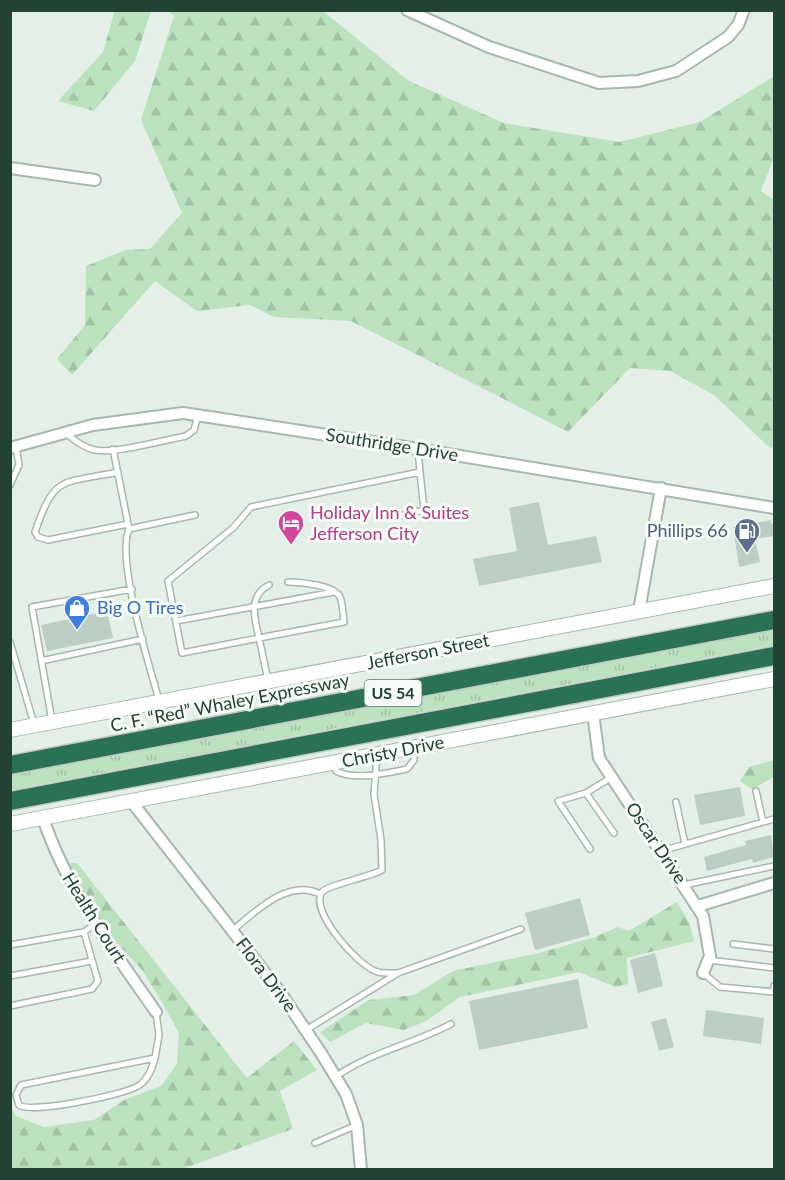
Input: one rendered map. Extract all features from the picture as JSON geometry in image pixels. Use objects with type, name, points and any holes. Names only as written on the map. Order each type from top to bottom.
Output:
[{"type":"highway","name":"C. F. “Red” Whaley Expressway","points":[[10,765],[774,620]]},
{"type":"highway","name":"US 54","points":[[10,801],[774,656]]},
{"type":"street","points":[[407,10],[489,47],[599,83],[638,81],[676,71],[728,37],[738,25],[744,10]]},
{"type":"street","points":[[10,168],[95,180]]},
{"type":"street","name":"Southridge Drive","points":[[13,447],[65,432],[143,416],[183,413],[661,488],[774,508]]},
{"type":"street","points":[[639,611],[661,488]]},
{"type":"street","name":"Jefferson Street","points":[[10,730],[774,586]]},
{"type":"street","name":"Christy Drive","points":[[10,824],[378,756],[774,679]]},
{"type":"street","name":"Oscar Drive","points":[[593,713],[599,758],[698,906],[706,926],[709,960],[703,973]]},
{"type":"street","name":"Flora Drive","points":[[131,801],[306,1030],[336,1077],[346,1094],[357,1125],[361,1170]]},
{"type":"street","name":"Health Court","points":[[43,818],[65,875],[95,924],[156,1012]]},
{"type":"street","points":[[698,906],[774,883]]},
{"type":"lane","points":[[65,432],[78,444],[97,450],[113,449],[186,436],[194,430],[198,415]]},
{"type":"lane","points":[[10,485],[19,465],[13,447]]},
{"type":"lane","points":[[113,449],[129,527],[125,539],[132,589],[159,703]]},
{"type":"lane","points":[[400,516],[424,510],[418,449]]},
{"type":"lane","points":[[118,472],[62,484],[47,500],[35,532],[38,537],[48,540],[195,515]]},
{"type":"lane","points":[[288,582],[305,582],[335,592],[340,597],[344,622],[182,653],[168,581],[233,528],[251,507],[420,472]]},
{"type":"lane","points":[[268,682],[253,606],[255,596],[269,585]]},
{"type":"lane","points":[[52,723],[32,607],[132,589]]},
{"type":"lane","points":[[176,621],[335,592]]},
{"type":"lane","points":[[41,661],[143,639]]},
{"type":"lane","points":[[10,642],[34,726]]},
{"type":"lane","points":[[334,764],[336,771],[342,774],[407,769],[414,760],[414,748]]},
{"type":"lane","points":[[378,756],[374,794],[381,840],[382,870],[368,878],[326,888],[320,894],[319,907],[334,933],[357,958],[375,971],[398,973]]},
{"type":"lane","points":[[590,849],[558,801],[586,793],[612,777]]},
{"type":"lane","points":[[756,791],[763,822]]},
{"type":"lane","points":[[586,793],[614,833]]},
{"type":"lane","points":[[676,802],[685,844]]},
{"type":"lane","points":[[661,851],[774,819]]},
{"type":"lane","points":[[684,885],[774,866]]},
{"type":"lane","points":[[232,931],[262,907],[286,893],[297,890],[320,894]]},
{"type":"lane","points":[[10,945],[84,932],[95,924]]},
{"type":"lane","points":[[306,1030],[398,973],[521,929]]},
{"type":"lane","points":[[10,1006],[92,989],[98,981],[84,932]]},
{"type":"lane","points":[[733,944],[774,949]]},
{"type":"lane","points":[[709,960],[774,968]]},
{"type":"lane","points":[[10,976],[92,961]]},
{"type":"lane","points":[[703,973],[720,987],[774,992],[774,986]]},
{"type":"lane","points":[[155,1058],[21,1084],[16,1095],[19,1105],[33,1110],[114,1095],[138,1087],[152,1070],[155,1058],[159,1035],[156,1012]]},
{"type":"lane","points":[[336,1077],[360,1060],[429,1036],[451,1024]]},
{"type":"lane","points":[[315,1143],[357,1125]]},
{"type":"green space","points":[[115,10],[151,11],[135,61],[94,111],[58,101],[103,52]]},
{"type":"green space","points":[[169,11],[323,11],[409,81],[504,123],[619,142],[700,122],[774,76],[774,157],[761,191],[774,200],[774,447],[770,448],[714,395],[670,371],[630,368],[568,432],[351,321],[274,317],[250,305],[197,311],[155,281],[72,375],[57,359],[85,325],[86,266],[126,250],[150,249],[182,213],[141,120],[174,16]]},
{"type":"green space","points":[[774,626],[774,645],[11,790],[11,770]]},
{"type":"green space","points":[[774,760],[774,777],[752,789],[740,781],[749,767]]},
{"type":"green space","points":[[69,863],[77,863],[247,1078],[294,1041],[317,1070],[280,1091],[293,1129],[182,1169],[11,1169],[10,1104],[16,1116],[44,1127],[94,1120],[126,1099],[161,1086],[177,1064],[179,1033],[142,970],[110,935],[91,909]]},
{"type":"green space","points":[[677,902],[689,922],[694,941],[627,958],[628,984],[615,987],[579,972],[460,997],[426,1021],[404,1030],[366,1023],[330,1042],[320,1032],[369,1000],[414,995],[453,971],[539,953],[595,937],[618,927],[629,931]]},
{"type":"building","points":[[539,502],[548,545],[596,536],[602,562],[479,586],[473,559],[517,551],[509,508]]},
{"type":"building","points":[[771,520],[771,524],[774,523],[774,536],[755,539],[760,562],[739,567],[733,527]]},
{"type":"building","name":"Big O Tires","points":[[107,611],[113,638],[47,651],[41,625]]},
{"type":"building","points":[[740,787],[745,816],[700,825],[694,795]]},
{"type":"building","points":[[771,835],[774,857],[753,863],[752,859],[707,871],[704,857],[746,845],[745,841]]},
{"type":"building","points":[[580,898],[590,935],[535,950],[525,913]]},
{"type":"building","points":[[655,953],[663,986],[638,993],[630,960]]},
{"type":"building","points":[[578,979],[588,1028],[479,1050],[469,1001]]},
{"type":"building","points":[[706,1010],[764,1018],[761,1044],[703,1036]]},
{"type":"building","points":[[666,1018],[674,1047],[659,1051],[651,1022]]},
{"type":"place","name":"Holiday Inn & Suites Jefferson City","points":[[291,546]]},
{"type":"place","name":"Phillips 66","points":[[747,554]]},
{"type":"place","name":"Big O Tires","points":[[77,631]]}]
